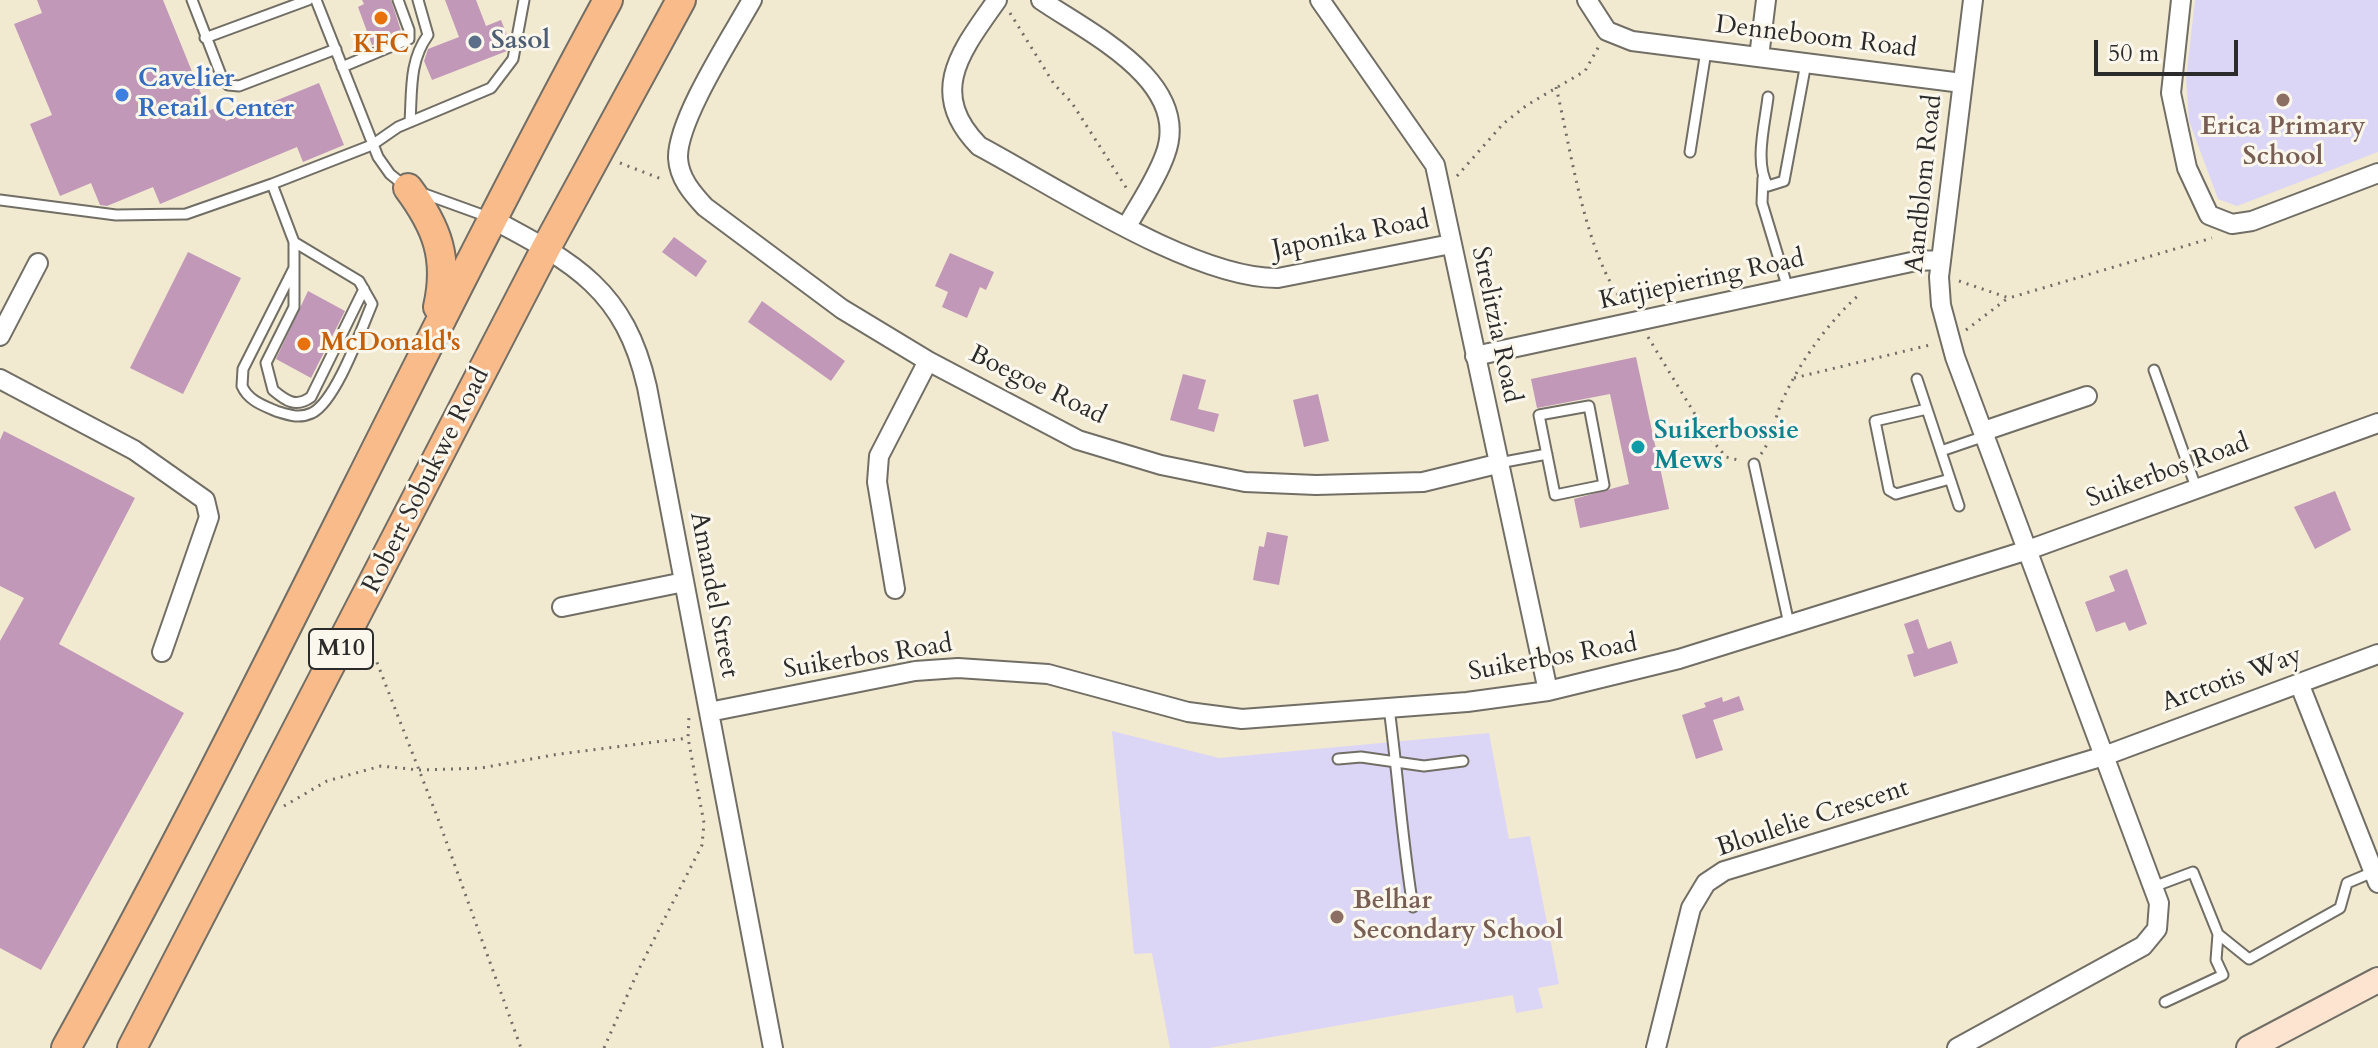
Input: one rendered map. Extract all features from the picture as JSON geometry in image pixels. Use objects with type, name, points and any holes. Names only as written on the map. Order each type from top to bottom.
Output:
[{"type":"main road","name":"M10","points":[[66,1048],[165,869],[492,219],[608,0]]},
{"type":"main road","name":"Robert Sobukwe Road","points":[[132,1048],[546,248],[681,0]]},
{"type":"main road","points":[[408,188],[424,210],[443,256],[443,279],[428,346]]},
{"type":"main road","points":[[2249,1048],[2378,980]]},
{"type":"street","name":"Boegoe Road","points":[[752,0],[683,130],[678,157],[684,180],[705,207],[842,309],[928,361],[1078,440],[1161,465],[1245,482],[1423,482],[1497,464]]},
{"type":"street","points":[[1041,0],[1146,73],[1161,94],[1169,140],[1166,154],[1127,226]]},
{"type":"street","name":"Strelitzia Road","points":[[1320,0],[1435,165],[1548,691]]},
{"type":"street","points":[[1587,0],[1607,31]]},
{"type":"street","points":[[1759,57],[1766,0]]},
{"type":"street","name":"Aandblom Road","points":[[1973,0],[1940,260],[1941,305],[1949,339],[2028,550]]},
{"type":"street","points":[[2181,0],[2171,93],[2187,168],[2209,215],[2232,224],[2252,221],[2378,173]]},
{"type":"street","name":"Japonika Road","points":[[997,1],[965,46],[950,85],[962,129],[979,146],[1174,253],[1256,278],[1310,273],[1451,244]]},
{"type":"street","name":"Denneboom Road","points":[[1607,31],[1632,41],[1962,83]]},
{"type":"street","name":"Amandel Street","points":[[492,219],[546,248],[606,296],[634,339],[647,387],[773,1048]]},
{"type":"street","name":"Katjiepiering Road","points":[[1475,356],[1869,271],[1940,260]]},
{"type":"street","points":[[0,336],[38,263]]},
{"type":"street","points":[[895,589],[877,482],[879,456],[928,361]]},
{"type":"street","points":[[0,379],[134,450],[205,500],[209,510],[162,652]]},
{"type":"street","points":[[1984,434],[2087,396]]},
{"type":"street","name":"Suikerbos Road","points":[[709,712],[915,671],[958,668],[1048,674],[1216,717],[1389,708],[1548,691],[1610,679],[2028,550],[2378,423]]},
{"type":"street","points":[[1957,1048],[2143,946],[2157,929],[2159,903],[2028,550]]},
{"type":"street","points":[[562,607],[684,582]]},
{"type":"street","name":"Arctotis Way","points":[[2104,756],[2378,654]]},
{"type":"street","points":[[2299,683],[2376,877]]},
{"type":"street","name":"Bloulelie Crescent","points":[[1656,1048],[1691,908],[1706,883],[1724,871],[2104,756]]},
{"type":"lane","points":[[192,0],[205,38],[228,85],[234,86],[336,49]]},
{"type":"lane","points":[[205,38],[308,0]]},
{"type":"lane","points":[[316,0],[372,145],[390,174],[408,188],[492,219]]},
{"type":"lane","points":[[342,67],[409,39],[409,30],[398,0]]},
{"type":"lane","points":[[410,122],[412,71],[417,51],[428,35],[418,0]]},
{"type":"lane","points":[[0,200],[116,215],[186,214],[272,184],[372,145],[410,122],[480,95],[498,82],[513,59],[524,0]]},
{"type":"lane","points":[[1690,152],[1706,51]]},
{"type":"lane","points":[[1763,178],[1768,186],[1784,181],[1806,63]]},
{"type":"lane","points":[[1768,97],[1762,203],[1788,289]]},
{"type":"lane","points":[[272,184],[294,242],[294,307],[266,363],[273,390],[292,404],[304,403],[311,397],[364,289]]},
{"type":"lane","points":[[294,242],[359,281],[372,304],[327,399],[313,413],[291,416],[252,399],[245,393],[242,377],[264,322],[294,268]]},
{"type":"lane","points":[[2154,370],[2197,490]]},
{"type":"lane","points":[[1917,379],[1959,506]]},
{"type":"lane","points":[[1589,406],[1604,485],[1555,495],[1547,454],[1539,415],[1589,406]]},
{"type":"lane","points":[[1927,409],[1875,421],[1889,490],[1896,494],[1950,479]]},
{"type":"lane","points":[[1941,451],[1984,434]]},
{"type":"lane","points":[[1497,464],[1547,454]]},
{"type":"lane","points":[[1754,464],[1790,625]]},
{"type":"lane","points":[[1389,708],[1401,800],[1399,821],[1413,907]]},
{"type":"lane","points":[[1338,759],[1396,761],[1424,766],[1463,761]]},
{"type":"lane","points":[[2153,887],[2193,872],[2218,934],[2216,960],[2223,975],[2165,1002]]},
{"type":"lane","points":[[2218,934],[2249,959],[2340,908],[2347,883],[2376,877]]},
{"type":"path","points":[[997,1],[1010,12],[1054,84],[1072,103],[1139,206]]},
{"type":"path","points":[[1441,186],[1462,173],[1503,124],[1585,71],[1607,31]]},
{"type":"path","points":[[1556,87],[1580,191],[1608,283],[1643,320],[1648,338],[1707,434],[1726,457],[1754,464],[1771,439],[1782,401],[1794,378],[1849,303],[1872,284],[1869,271]]},
{"type":"path","points":[[616,162],[664,180]]},
{"type":"path","points":[[1794,378],[1949,339],[2009,298],[2212,238]]},
{"type":"path","points":[[1951,278],[2009,298]]},
{"type":"path","points":[[362,653],[376,660],[521,1048]]},
{"type":"path","points":[[281,808],[327,781],[381,766],[419,770],[481,768],[688,738],[704,823],[702,845],[638,971],[604,1048]]},
{"type":"shaded area","name":"Erica Primary School","points":[[2195,0],[2378,0],[2378,152],[2237,206],[2218,199],[2189,121],[2186,79]]},
{"type":"shaded area","name":"Belhar Secondary School","points":[[1112,731],[1219,758],[1489,733],[1509,839],[1530,836],[1559,984],[1538,988],[1543,1008],[1516,1013],[1513,995],[1209,1048],[1170,1048],[1152,953],[1134,954]]},
{"type":"building","name":"Cavelier Retail Center","points":[[37,0],[163,0],[208,111],[220,106],[226,121],[319,83],[344,145],[303,162],[297,147],[160,204],[153,187],[107,206],[100,205],[91,183],[60,196],[30,124],[52,115],[14,24],[42,13]]},
{"type":"building","name":"KFC","points":[[362,0],[391,0],[402,34],[372,45],[358,7],[364,4]]},
{"type":"building","points":[[445,0],[476,0],[486,26],[501,20],[509,40],[507,51],[432,80],[424,61],[428,49],[459,37]]},
{"type":"building","points":[[674,237],[707,261],[696,277],[662,252]]},
{"type":"building","points":[[188,252],[241,278],[183,394],[130,368]]},
{"type":"building","points":[[950,253],[994,272],[986,290],[980,287],[967,318],[942,307],[948,292],[935,286]]},
{"type":"building","name":"McDonald's","points":[[308,291],[345,311],[311,378],[276,359]]},
{"type":"building","points":[[762,301],[845,361],[831,381],[748,322]]},
{"type":"building","name":"Suikerbossie Mews","points":[[1636,357],[1669,509],[1580,528],[1574,499],[1629,484],[1610,394],[1537,408],[1531,379]]},
{"type":"building","points":[[1183,374],[1206,380],[1198,409],[1219,414],[1214,432],[1170,420]]},
{"type":"building","points":[[1318,394],[1329,441],[1304,447],[1293,400]]},
{"type":"building","points":[[4,431],[135,498],[59,644],[184,713],[41,970],[0,948],[0,641],[24,598],[0,586],[0,440]]},
{"type":"building","points":[[2335,491],[2351,530],[2315,549],[2294,507]]},
{"type":"building","points":[[1267,532],[1288,536],[1279,585],[1253,580],[1259,546],[1264,547]]},
{"type":"building","points":[[2127,569],[2147,624],[2129,631],[2125,622],[2096,632],[2085,602],[2115,591],[2109,576]]},
{"type":"building","points":[[1918,619],[1928,649],[1951,641],[1958,663],[1914,677],[1907,655],[1914,653],[1904,624]]},
{"type":"building","points":[[1739,696],[1744,710],[1713,720],[1723,750],[1696,759],[1682,715],[1706,707],[1704,703],[1722,697],[1723,702]]},
{"type":"place","name":"KFC","points":[[381,18]]},
{"type":"place","name":"Sasol","points":[[475,42]]},
{"type":"place","name":"Cavelier Retail Center","points":[[122,95]]},
{"type":"place","name":"Erica Primary School","points":[[2283,100]]},
{"type":"place","name":"McDonald's","points":[[304,344]]},
{"type":"place","name":"Suikerbossie Mews","points":[[1638,447]]},
{"type":"place","name":"Belhar Secondary School","points":[[1337,917]]}]
